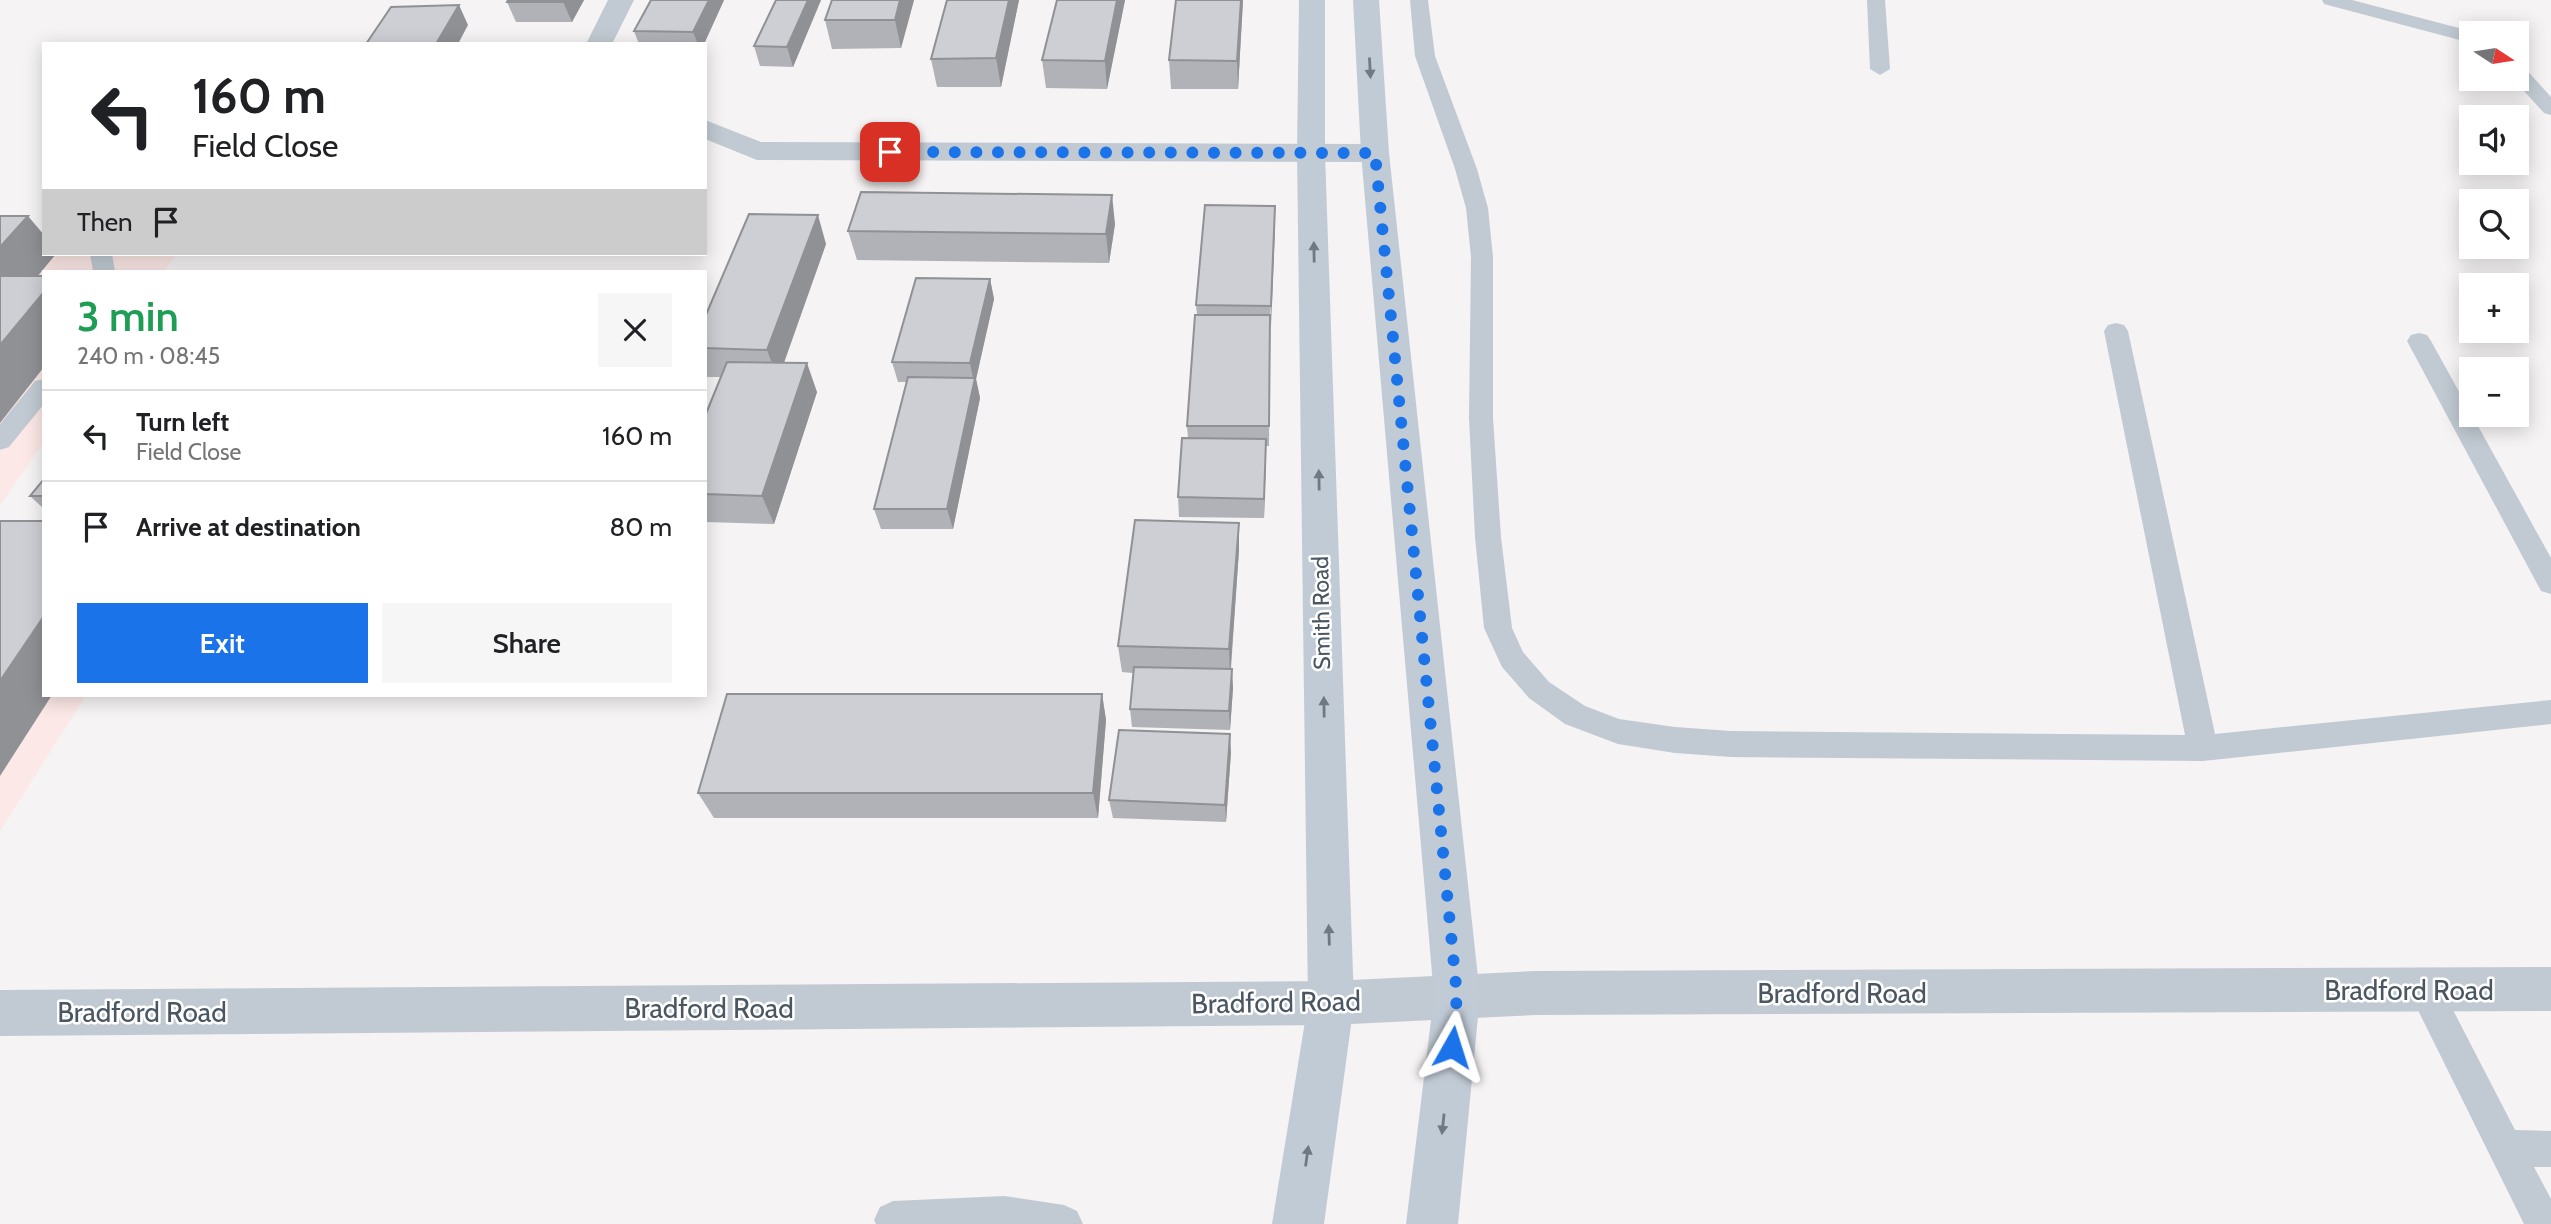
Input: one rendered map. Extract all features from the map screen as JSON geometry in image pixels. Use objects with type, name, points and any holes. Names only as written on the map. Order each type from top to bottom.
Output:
[{"type":"main road","name":"Smith Road","points":[[1298,1224],[1331,1003],[1311,153],[1312,0]]},
{"type":"main road","points":[[1366,0],[1375,153],[1457,996],[1433,1224]]},
{"type":"street","points":[[600,42],[621,0]]},
{"type":"street","points":[[707,129],[757,151],[1375,153]]},
{"type":"street","name":"Bradford Road","points":[[0,1013],[1331,1003],[1535,993],[2551,989]]},
{"type":"lane","points":[[1419,0],[1425,56],[1466,169],[1476,208],[1482,257],[1481,418],[1488,537],[1498,628],[1512,659],[1539,690],[1575,715],[1618,730],[1675,740],[1731,744],[2203,748],[2551,712]]},
{"type":"lane","points":[[1876,0],[1880,69]]},
{"type":"lane","points":[[2331,0],[2459,34]]},
{"type":"lane","points":[[2529,84],[2551,109]]},
{"type":"lane","points":[[2116,331],[2203,748]]},
{"type":"lane","points":[[2419,341],[2551,583]]},
{"type":"lane","points":[[0,441],[42,389]]},
{"type":"lane","points":[[2425,990],[2544,1224]]},
{"type":"lane","points":[[2507,1148],[2551,1149]]},
{"type":"lane","points":[[893,1220],[1004,1215],[1064,1224]]},
{"type":"shaded area","points":[[0,236],[42,253],[42,256],[175,256],[165,270],[42,270],[42,445],[0,505]]},
{"type":"shaded area","points":[[0,545],[42,688],[42,697],[85,697],[0,831]]},
{"type":"building","points":[[508,0],[565,0],[507,2]]},
{"type":"building","points":[[651,0],[709,0],[693,32],[634,31]]},
{"type":"building","points":[[776,0],[808,0],[787,47],[754,46]]},
{"type":"building","points":[[832,0],[900,0],[895,20],[825,20]]},
{"type":"building","points":[[947,0],[1009,0],[996,58],[931,59]]},
{"type":"building","points":[[1057,0],[1117,0],[1105,61],[1042,60]]},
{"type":"building","points":[[1176,0],[1241,0],[1237,61],[1169,60]]},
{"type":"building","points":[[459,5],[437,42],[367,42],[391,7]]},
{"type":"building","points":[[861,192],[1112,195],[1106,234],[848,231]]},
{"type":"building","points":[[1205,205],[1275,206],[1271,306],[1196,305]]},
{"type":"building","points":[[749,214],[818,215],[767,350],[707,348],[707,312]]},
{"type":"building","points":[[0,216],[28,216],[0,247]]},
{"type":"building","points":[[0,276],[42,276],[42,294],[0,345]]},
{"type":"building","points":[[916,278],[990,279],[970,363],[892,362]]},
{"type":"building","points":[[1195,315],[1270,315],[1269,426],[1187,426]]},
{"type":"building","points":[[727,362],[807,363],[762,496],[707,494],[707,411]]},
{"type":"building","points":[[908,377],[975,378],[947,509],[874,509]]},
{"type":"building","points":[[1182,438],[1266,439],[1264,499],[1178,497]]},
{"type":"building","points":[[42,481],[42,496],[30,496]]},
{"type":"building","points":[[1135,520],[1239,523],[1229,649],[1118,646]]},
{"type":"building","points":[[0,521],[42,521],[42,619],[0,681]]},
{"type":"building","points":[[1134,667],[1232,669],[1229,711],[1130,709]]},
{"type":"building","points":[[727,694],[1102,694],[1093,793],[698,793]]},
{"type":"building","points":[[1119,730],[1230,734],[1225,805],[1109,800]]},
{"type":"route","points":[[890,152],[1375,153],[1457,996],[1452,1047]]}]
